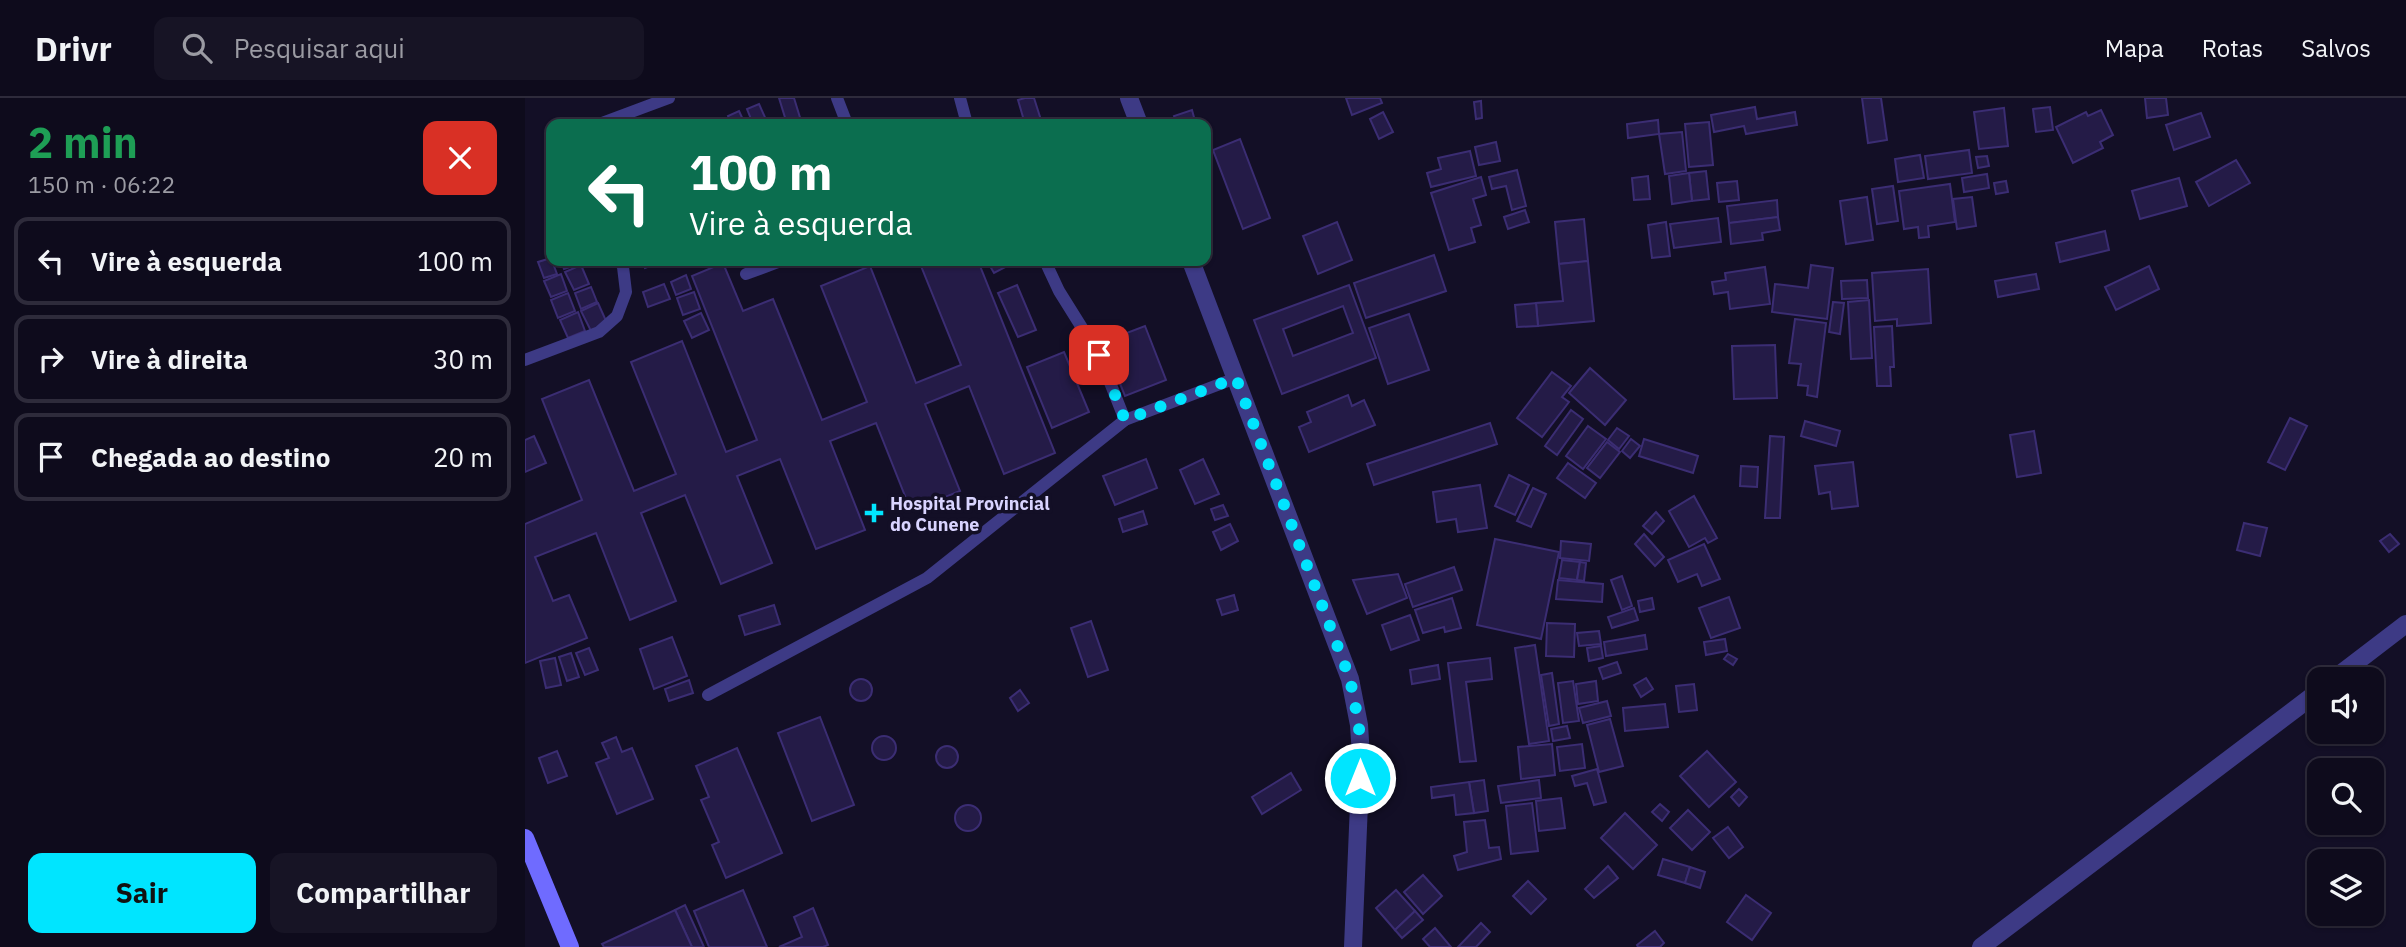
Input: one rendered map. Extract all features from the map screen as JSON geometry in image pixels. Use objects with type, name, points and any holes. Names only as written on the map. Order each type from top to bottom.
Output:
[{"type":"main road","points":[[525,838],[570,947]]},
{"type":"street","points":[[1129,98],[1137,119]]},
{"type":"street","points":[[1193,266],[1350,679],[1360,746],[1353,947]]},
{"type":"street","points":[[2350,667],[2406,624]]},
{"type":"street","points":[[1981,947],[2307,700]]},
{"type":"lane","points":[[612,119],[669,98]]},
{"type":"lane","points":[[837,98],[845,119]]},
{"type":"lane","points":[[960,98],[966,119]]},
{"type":"lane","points":[[525,360],[599,332],[617,316],[626,292],[622,266]]},
{"type":"lane","points":[[746,274],[768,266]]},
{"type":"lane","points":[[1047,266],[1059,291],[1099,355],[1125,420]]},
{"type":"lane","points":[[708,695],[927,578],[1125,420],[1236,378]]},
{"type":"building","points":[[779,98],[794,98],[800,119],[785,119]]},
{"type":"building","points":[[1034,98],[1041,119],[1024,119],[1018,100]]},
{"type":"building","points":[[1346,98],[1380,98],[1382,103],[1352,115]]},
{"type":"building","points":[[1862,98],[1881,98],[1887,140],[1868,143]]},
{"type":"building","points":[[2145,98],[2166,98],[2168,115],[2147,118]]},
{"type":"building","points":[[1481,101],[1482,118],[1476,119],[1474,102]]},
{"type":"building","points":[[759,104],[766,119],[751,119],[747,109]]},
{"type":"building","points":[[1755,107],[1757,119],[1795,112],[1797,125],[1746,134],[1744,126],[1714,132],[1711,115]]},
{"type":"building","points":[[2050,107],[2053,130],[2036,132],[2033,109]]},
{"type":"building","points":[[2004,108],[2008,146],[1979,149],[1974,112]]},
{"type":"building","points":[[1192,110],[1194,119],[1175,119],[1174,116]]},
{"type":"building","points":[[2101,110],[2113,135],[2100,142],[2103,148],[2073,163],[2056,127],[2086,112],[2088,116]]},
{"type":"building","points":[[739,111],[743,119],[729,119],[728,116]]},
{"type":"building","points":[[1383,112],[1393,132],[1379,139],[1370,119]]},
{"type":"building","points":[[2201,113],[2210,137],[2174,150],[2166,125]]},
{"type":"building","points":[[1658,120],[1659,134],[1628,138],[1627,124]]},
{"type":"building","points":[[1709,122],[1713,165],[1689,167],[1685,124]]},
{"type":"building","points":[[1682,132],[1686,171],[1665,174],[1659,134]]},
{"type":"building","points":[[1240,139],[1270,218],[1243,229],[1213,150]]},
{"type":"building","points":[[1496,142],[1500,161],[1479,165],[1475,147]]},
{"type":"building","points":[[1969,150],[1972,173],[1928,179],[1925,156]]},
{"type":"building","points":[[1470,151],[1476,176],[1431,187],[1427,173],[1441,169],[1438,158]]},
{"type":"building","points":[[1920,155],[1924,178],[1898,182],[1895,159]]},
{"type":"building","points":[[1987,156],[1989,166],[1978,168],[1976,157]]},
{"type":"building","points":[[2236,160],[2250,183],[2209,206],[2196,182]]},
{"type":"building","points":[[1517,170],[1526,206],[1512,210],[1506,186],[1492,189],[1489,177]]},
{"type":"building","points":[[1706,171],[1709,199],[1692,201],[1689,173]]},
{"type":"building","points":[[1689,173],[1692,201],[1672,204],[1669,176]]},
{"type":"building","points":[[1987,174],[1989,188],[1964,192],[1962,178]]},
{"type":"building","points":[[1648,176],[1650,199],[1634,200],[1632,178]]},
{"type":"building","points":[[1481,177],[1486,195],[1473,199],[1481,225],[1471,228],[1475,242],[1449,250],[1431,193]]},
{"type":"building","points":[[2179,178],[2187,206],[2140,219],[2132,191]]},
{"type":"building","points":[[1737,181],[1739,200],[1719,202],[1717,183]]},
{"type":"building","points":[[2006,181],[2008,192],[1996,194],[1994,183]]},
{"type":"building","points":[[1950,184],[1955,222],[1928,226],[1929,237],[1919,238],[1918,227],[1904,229],[1899,191]]},
{"type":"building","points":[[1893,186],[1898,221],[1877,224],[1872,189]]},
{"type":"building","points":[[1867,197],[1873,240],[1846,244],[1840,201]]},
{"type":"building","points":[[1972,197],[1976,226],[1957,229],[1953,199]]},
{"type":"building","points":[[1777,200],[1778,217],[1729,223],[1727,206]]},
{"type":"building","points":[[1525,210],[1529,222],[1508,229],[1504,217]]},
{"type":"building","points":[[1778,217],[1780,230],[1762,233],[1763,240],[1731,244],[1729,223]]},
{"type":"building","points":[[1718,218],[1721,242],[1674,248],[1670,224]]},
{"type":"building","points":[[1584,219],[1588,261],[1559,264],[1555,222]]},
{"type":"building","points":[[1337,222],[1352,260],[1318,274],[1303,236]]},
{"type":"building","points":[[1666,222],[1670,256],[1652,258],[1648,225]]},
{"type":"building","points":[[2105,231],[2109,250],[2060,262],[2056,243]]},
{"type":"building","points":[[1434,255],[1446,291],[1366,318],[1354,283]]},
{"type":"building","points":[[546,260],[546,266],[554,266],[557,274],[544,278],[538,262]]},
{"type":"building","points":[[1588,261],[1594,321],[1538,326],[1536,303],[1563,301],[1559,264]]},
{"type":"building","points":[[1811,265],[1833,268],[1827,319],[1772,312],[1775,284],[1808,288]]},
{"type":"building","points":[[581,266],[589,284],[574,290],[565,272]]},
{"type":"building","points":[[716,266],[724,266],[743,311],[773,299],[822,420],[867,402],[821,286],[870,266],[916,383],[961,365],[921,266],[980,266],[1055,453],[1004,474],[969,386],[925,404],[960,491],[911,511],[876,423],[830,441],[865,530],[816,549],[780,459],[737,476],[772,563],[721,584],[685,495],[641,513],[676,601],[630,620],[596,533],[535,557],[553,601],[569,595],[587,638],[525,663],[525,524],[582,500],[542,399],[589,380],[634,491],[676,474],[631,362],[682,341],[726,452],[757,440],[692,276]]},
{"type":"building","points":[[990,266],[1007,266],[994,273]]},
{"type":"building","points":[[2149,266],[2159,289],[2116,310],[2105,287]]},
{"type":"building","points":[[1765,267],[1770,304],[1730,309],[1728,292],[1714,294],[1712,282],[1726,280],[1725,273]]},
{"type":"building","points":[[1928,269],[1931,323],[1897,326],[1897,319],[1875,321],[1872,273]]},
{"type":"building","points":[[561,274],[567,291],[551,297],[544,281]]},
{"type":"building","points":[[2036,274],[2039,289],[1998,297],[1995,281]]},
{"type":"building","points":[[686,275],[691,289],[676,295],[671,282]]},
{"type":"building","points":[[1867,280],[1868,298],[1842,299],[1841,281]]},
{"type":"building","points":[[664,284],[670,299],[648,307],[643,292]]},
{"type":"building","points":[[1017,285],[1036,330],[1018,337],[998,293]]},
{"type":"building","points":[[1349,285],[1376,358],[1282,394],[1254,320]],"holes":[[[1343,306],[1353,333],[1293,356],[1283,329]]]},
{"type":"building","points":[[591,287],[597,302],[581,309],[575,293]]},
{"type":"building","points":[[694,292],[700,309],[683,315],[677,298]]},
{"type":"building","points":[[568,293],[575,311],[558,318],[551,300]]},
{"type":"building","points":[[1869,300],[1872,358],[1851,359],[1848,302]]},
{"type":"building","points":[[1833,302],[1844,303],[1840,334],[1829,332]]},
{"type":"building","points":[[598,303],[607,323],[591,331],[581,311]]},
{"type":"building","points":[[1536,303],[1538,326],[1517,327],[1515,305]]},
{"type":"building","points":[[578,312],[585,331],[568,338],[560,320]]},
{"type":"building","points":[[701,313],[709,330],[692,338],[684,321]]},
{"type":"building","points":[[1409,314],[1429,370],[1388,384],[1369,328]]},
{"type":"building","points":[[1795,319],[1826,323],[1817,397],[1807,395],[1808,386],[1798,385],[1801,364],[1789,363]]},
{"type":"building","points":[[1145,326],[1166,380],[1125,396],[1103,342]]},
{"type":"building","points":[[1892,326],[1894,367],[1890,367],[1891,386],[1877,386],[1874,327]]},
{"type":"building","points":[[1775,345],[1777,398],[1734,399],[1732,346]]},
{"type":"building","points":[[1064,352],[1089,412],[1052,428],[1027,367]]},
{"type":"building","points":[[1590,368],[1626,400],[1605,425],[1569,393]]},
{"type":"building","points":[[1552,372],[1571,386],[1562,397],[1569,402],[1542,437],[1517,418]]},
{"type":"building","points":[[1348,395],[1352,406],[1364,400],[1375,425],[1309,452],[1299,427],[1311,422],[1307,412]]},
{"type":"building","points":[[1571,410],[1583,419],[1557,455],[1545,446]]},
{"type":"building","points":[[2290,418],[2307,426],[2285,470],[2268,462]]},
{"type":"building","points":[[1805,421],[1840,431],[1836,446],[1801,436]]},
{"type":"building","points":[[1490,423],[1497,444],[1374,485],[1367,464]]},
{"type":"building","points":[[1588,426],[1606,439],[1583,469],[1566,456]]},
{"type":"building","points":[[1617,428],[1629,436],[1619,449],[1608,440]]},
{"type":"building","points":[[2034,431],[2041,473],[2017,477],[2010,435]]},
{"type":"building","points":[[534,436],[546,463],[525,472],[525,440]]},
{"type":"building","points":[[1770,436],[1784,437],[1780,518],[1765,518]]},
{"type":"building","points":[[1631,439],[1640,446],[1630,458],[1622,451]]},
{"type":"building","points":[[1644,439],[1698,456],[1693,473],[1639,456]]},
{"type":"building","points":[[1607,442],[1620,452],[1600,478],[1587,468]]},
{"type":"building","points":[[1146,459],[1157,488],[1115,505],[1103,476]]},
{"type":"building","points":[[1203,459],[1219,494],[1195,504],[1180,470]]},
{"type":"building","points":[[1853,462],[1858,506],[1832,509],[1830,492],[1819,494],[1815,466]]},
{"type":"building","points":[[1568,463],[1596,483],[1585,498],[1557,478]]},
{"type":"building","points":[[1741,466],[1758,467],[1757,487],[1740,486]]},
{"type":"building","points":[[1509,475],[1529,485],[1515,515],[1495,506]]},
{"type":"building","points":[[1480,485],[1487,528],[1458,532],[1456,519],[1437,522],[1433,492]]},
{"type":"building","points":[[1533,488],[1546,494],[1531,527],[1517,521]]},
{"type":"building","points":[[1694,496],[1717,538],[1708,543],[1705,538],[1689,547],[1669,511]]},
{"type":"building","points":[[1223,505],[1228,516],[1215,520],[1211,509]]},
{"type":"building","points":[[1143,511],[1147,524],[1123,532],[1119,519]]},
{"type":"building","points":[[1656,512],[1664,521],[1652,534],[1643,526]]},
{"type":"building","points":[[2244,523],[2267,528],[2260,556],[2237,550]]},
{"type":"building","points":[[1230,524],[1238,541],[1221,550],[1213,532]]},
{"type":"building","points":[[1644,534],[1664,557],[1655,566],[1635,544]]},
{"type":"building","points":[[2390,534],[2399,544],[2389,552],[2380,541]]},
{"type":"building","points":[[1495,539],[1559,552],[1541,639],[1477,625]]},
{"type":"building","points":[[1561,541],[1591,544],[1589,561],[1560,558]]},
{"type":"building","points":[[1704,544],[1720,579],[1702,586],[1697,574],[1678,582],[1668,560]]},
{"type":"building","points":[[1562,560],[1580,562],[1577,580],[1559,578]]},
{"type":"building","points":[[1580,562],[1586,563],[1584,581],[1577,580]]},
{"type":"building","points":[[1454,567],[1462,590],[1413,607],[1405,584]]},
{"type":"building","points":[[1398,574],[1407,598],[1367,614],[1353,580]]},
{"type":"building","points":[[1622,576],[1632,606],[1622,610],[1611,580]]},
{"type":"building","points":[[1558,580],[1603,584],[1602,602],[1556,599]]},
{"type":"building","points":[[1234,595],[1238,610],[1222,615],[1217,600]]},
{"type":"building","points":[[1729,597],[1740,628],[1711,638],[1699,608]]},
{"type":"building","points":[[1452,598],[1461,628],[1445,632],[1444,627],[1423,633],[1415,610]]},
{"type":"building","points":[[1652,598],[1654,609],[1640,612],[1638,601]]},
{"type":"building","points":[[774,605],[780,624],[745,635],[739,616]]},
{"type":"building","points":[[1634,608],[1638,620],[1612,628],[1608,617]]},
{"type":"building","points":[[1410,615],[1419,640],[1391,650],[1382,625]]},
{"type":"building","points":[[1091,621],[1108,670],[1088,677],[1071,628]]},
{"type":"building","points":[[1547,623],[1575,624],[1574,657],[1546,656]]},
{"type":"building","points":[[1599,631],[1601,644],[1579,646],[1577,633]]},
{"type":"building","points":[[1645,635],[1647,649],[1606,656],[1604,642]]},
{"type":"building","points":[[672,637],[687,676],[654,689],[640,649]]},
{"type":"building","points":[[1725,639],[1727,651],[1706,655],[1704,642]]},
{"type":"building","points":[[1535,645],[1549,741],[1529,744],[1515,648]]},
{"type":"building","points":[[1601,646],[1603,658],[1589,661],[1587,648]]},
{"type":"building","points":[[589,648],[598,670],[585,675],[576,653]]},
{"type":"building","points":[[571,653],[579,677],[567,681],[559,657]]},
{"type":"building","points":[[1728,654],[1737,659],[1733,665],[1724,659]]},
{"type":"building","points":[[555,658],[561,685],[546,688],[540,661]]},
{"type":"building","points":[[1490,658],[1492,679],[1466,682],[1476,761],[1460,762],[1448,663]]},
{"type":"building","points":[[1617,662],[1621,673],[1603,679],[1599,668]]},
{"type":"building","points":[[1438,665],[1440,679],[1412,684],[1410,670]]},
{"type":"building","points":[[1552,673],[1559,724],[1549,726],[1541,675]]},
{"type":"building","points":[[1646,678],[1653,689],[1641,697],[1634,685]]},
{"type":"building","points":[[861,679],[869,682],[872,690],[869,698],[861,701],[853,698],[850,690],[853,682]]},
{"type":"building","points":[[689,680],[693,693],[669,701],[665,689]]},
{"type":"building","points":[[1573,681],[1579,721],[1563,723],[1558,683]]},
{"type":"building","points":[[1596,681],[1598,701],[1578,704],[1576,684]]},
{"type":"building","points":[[1694,684],[1697,710],[1679,712],[1676,686]]},
{"type":"building","points":[[1020,690],[1029,703],[1018,711],[1010,698]]},
{"type":"building","points":[[1607,701],[1611,716],[1583,723],[1579,708]]},
{"type":"building","points":[[1665,704],[1668,727],[1625,731],[1623,708]]},
{"type":"building","points":[[820,717],[854,805],[812,821],[778,733]]},
{"type":"building","points":[[1610,719],[1623,766],[1599,772],[1587,725]]},
{"type":"building","points":[[1567,726],[1570,738],[1553,741],[1551,729]]},
{"type":"building","points":[[884,736],[893,739],[896,748],[893,757],[884,760],[875,757],[872,748],[875,739]]},
{"type":"building","points":[[616,737],[622,752],[632,748],[653,799],[617,814],[596,763],[609,758],[602,743]]},
{"type":"building","points":[[1552,744],[1555,775],[1521,779],[1518,747]]},
{"type":"building","points":[[1582,744],[1585,768],[1560,771],[1557,747]]},
{"type":"building","points":[[947,746],[955,749],[958,757],[955,765],[947,768],[939,765],[936,757],[939,749]]},
{"type":"building","points":[[737,748],[782,853],[726,878],[712,845],[719,842],[701,800],[709,797],[696,766]]},
{"type":"building","points":[[557,751],[567,776],[548,783],[539,758]]},
{"type":"building","points":[[1707,751],[1736,782],[1709,807],[1680,776]]},
{"type":"building","points":[[1597,769],[1606,802],[1594,805],[1587,783],[1575,786],[1572,776]]},
{"type":"building","points":[[1291,773],[1301,790],[1262,814],[1252,797]]},
{"type":"building","points":[[1484,780],[1488,811],[1474,813],[1469,782]]},
{"type":"building","points":[[1539,780],[1541,798],[1501,803],[1498,786]]},
{"type":"building","points":[[1469,782],[1474,813],[1456,815],[1454,795],[1432,798],[1431,787]]},
{"type":"building","points":[[1739,789],[1747,797],[1739,806],[1731,797]]},
{"type":"building","points":[[1561,798],[1565,828],[1539,831],[1536,801]]},
{"type":"building","points":[[1532,803],[1538,851],[1511,854],[1506,806]]},
{"type":"building","points":[[1660,804],[1669,812],[1662,821],[1652,812]]},
{"type":"building","points":[[968,805],[977,809],[981,818],[977,827],[968,831],[959,827],[955,818],[959,809]]},
{"type":"building","points":[[1688,810],[1710,832],[1692,850],[1670,828]]},
{"type":"building","points":[[1625,813],[1657,845],[1633,869],[1601,838]]},
{"type":"building","points":[[1485,820],[1489,848],[1499,847],[1501,859],[1458,870],[1454,856],[1467,852],[1464,822]]},
{"type":"building","points":[[1728,827],[1743,847],[1729,858],[1713,838]]},
{"type":"building","points":[[1663,859],[1690,867],[1685,883],[1658,875]]},
{"type":"building","points":[[1608,866],[1618,878],[1594,898],[1585,889]]},
{"type":"building","points":[[1690,867],[1705,872],[1700,888],[1685,883]]},
{"type":"building","points":[[1423,875],[1442,896],[1423,914],[1404,892]]},
{"type":"building","points":[[1528,881],[1546,899],[1531,914],[1513,896]]},
{"type":"building","points":[[743,890],[767,947],[709,947],[694,911]]},
{"type":"building","points":[[1396,890],[1415,911],[1395,930],[1376,908]]},
{"type":"building","points":[[1746,895],[1771,913],[1752,940],[1727,922]]},
{"type":"building","points":[[685,905],[704,947],[692,947],[675,910]]},
{"type":"building","points":[[813,908],[828,945],[779,947],[802,937],[794,917]]},
{"type":"building","points":[[675,910],[692,947],[604,947],[602,944]]},
{"type":"building","points":[[1415,911],[1423,920],[1402,938],[1395,930]]},
{"type":"building","points":[[1481,923],[1490,932],[1476,947],[1458,947]]},
{"type":"building","points":[[1435,928],[1451,947],[1430,947],[1423,939]]},
{"type":"building","points":[[1655,931],[1664,943],[1660,947],[1638,947],[1637,945]]},
{"type":"place","name":"Hospital Provincial do Cunene","points":[[874,513]]},
{"type":"route","points":[[1099,355],[1125,420],[1236,378],[1350,679],[1359,725],[1360,778]]}]
